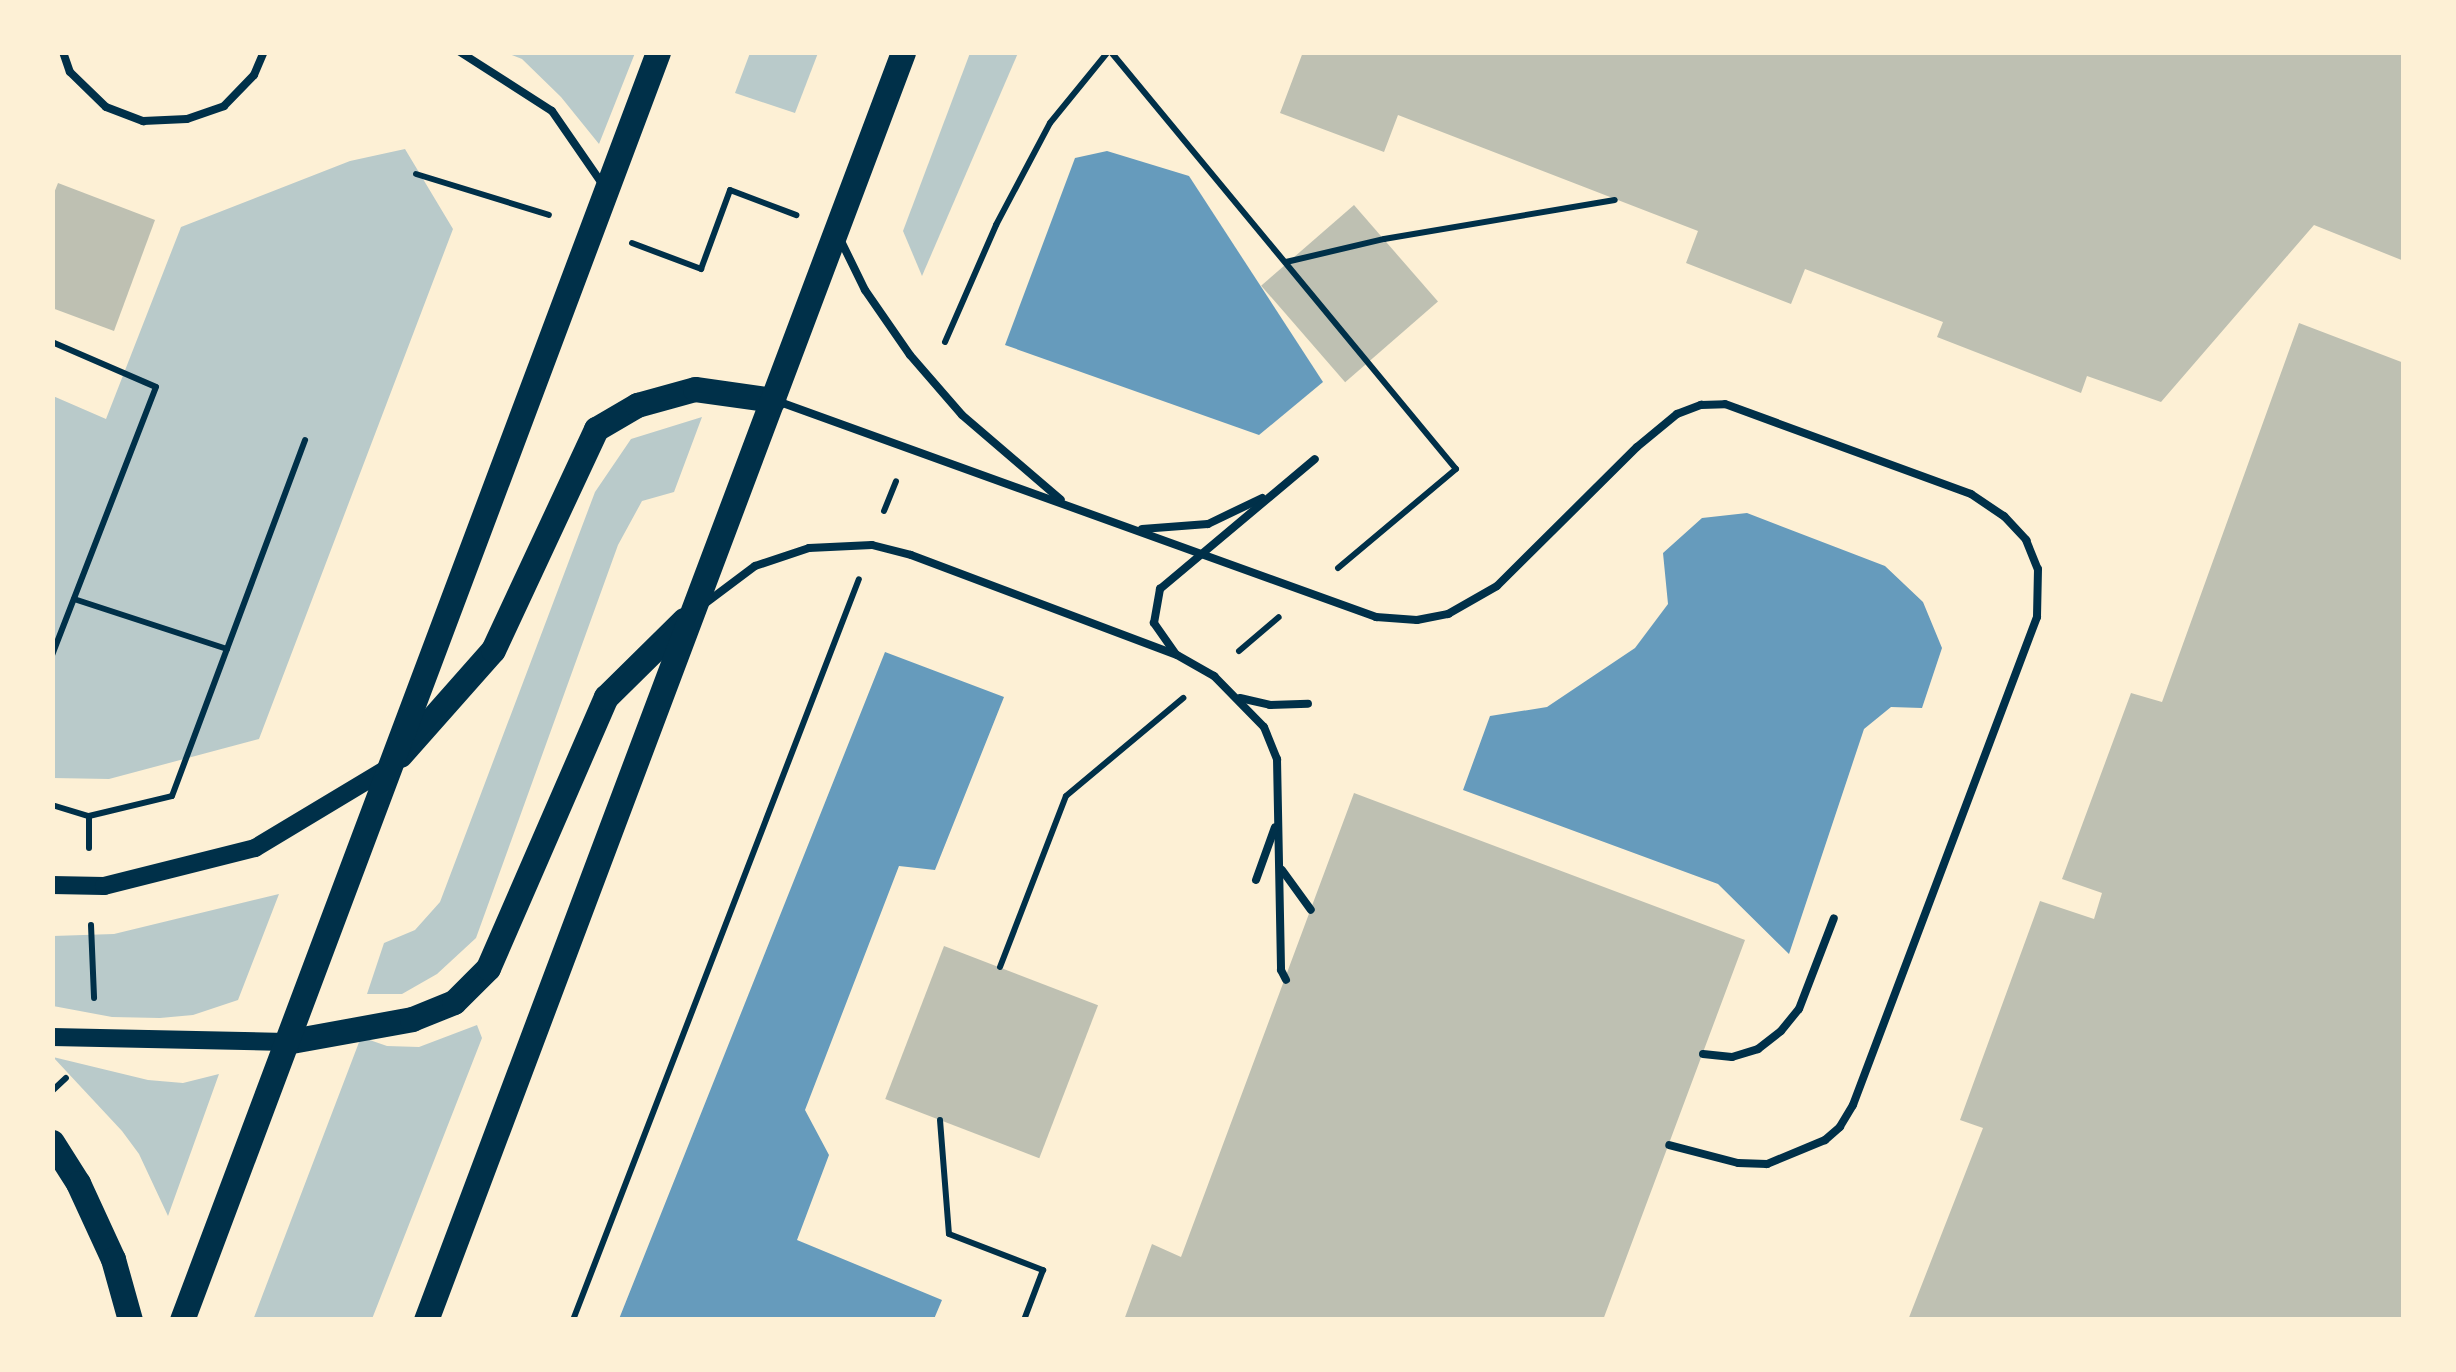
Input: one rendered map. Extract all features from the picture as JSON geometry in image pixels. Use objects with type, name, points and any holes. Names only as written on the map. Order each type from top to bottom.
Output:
[{"type":"main road","points":[[182,1320],[658,52]]},
{"type":"main road","points":[[426,1320],[903,52]]},
{"type":"main road","points":[[390,767],[493,650],[596,429],[638,405],[696,389],[773,400]]},
{"type":"main road","points":[[286,1042],[412,1019],[454,1002],[488,968],[606,698],[691,613]]},
{"type":"main road","points":[[52,1142],[78,1183],[113,1259],[130,1320]]},
{"type":"street","points":[[52,884],[104,886],[256,848],[390,767]]},
{"type":"street","points":[[52,1037],[286,1042]]},
{"type":"lane","points":[[63,52],[70,72],[106,106],[143,120],[187,119],[224,106],[254,75],[264,52]]},
{"type":"lane","points":[[460,52],[552,111],[606,190]]},
{"type":"lane","points":[[836,230],[865,290],[932,380],[976,428],[1070,506]]},
{"type":"lane","points":[[773,400],[1376,617],[1416,620],[1448,614],[1497,586],[1677,414],[1701,404],[1725,404],[1970,494],[2004,516],[2026,540],[2038,569],[2037,617],[1847,1116],[1825,1140],[1767,1164],[1738,1163],[1669,1145]]},
{"type":"lane","points":[[1177,655],[1154,623],[1160,588],[1315,458]]},
{"type":"lane","points":[[1132,529],[1208,524],[1278,490]]},
{"type":"lane","points":[[691,613],[755,566],[809,548],[872,546],[911,555],[1177,655],[1214,676],[1240,698],[1264,728],[1277,758],[1281,970],[1286,980]]},
{"type":"lane","points":[[1240,698],[1270,705],[1308,704]]},
{"type":"lane","points":[[1256,880],[1277,821]]},
{"type":"lane","points":[[1281,868],[1311,910]]},
{"type":"lane","points":[[1703,1054],[1732,1057],[1758,1049],[1781,1031],[1798,1008],[1834,918]]},
{"type":"path","points":[[932,380],[958,303],[1050,123],[1110,52],[1456,469],[1336,570]]},
{"type":"path","points":[[1286,262],[1384,240],[1615,200]]},
{"type":"path","points":[[52,342],[156,387],[52,654]]},
{"type":"path","points":[[52,805],[89,816],[172,796],[305,440]]},
{"type":"path","points":[[573,1320],[908,448]]},
{"type":"path","points":[[74,599],[227,649]]},
{"type":"path","points":[[1231,658],[1291,608]]},
{"type":"path","points":[[1000,967],[1066,796],[1186,696]]},
{"type":"path","points":[[52,1091],[78,1066],[95,1012],[89,816]]},
{"type":"path","points":[[940,1120],[949,1234],[1042,1270],[1024,1320]]},
{"type":"shaded area","points":[[507,53],[635,53],[599,144],[561,97],[522,59]]},
{"type":"shaded area","points":[[750,53],[818,53],[795,113],[735,93]]},
{"type":"shaded area","points":[[970,53],[1018,53],[922,276],[903,231]]},
{"type":"shaded area","points":[[405,149],[453,229],[259,739],[109,779],[53,778],[53,396],[106,419],[181,227],[350,161]]},
{"type":"shaded area","points":[[702,417],[674,492],[642,501],[618,545],[476,938],[437,974],[402,994],[367,994],[384,943],[415,930],[440,902],[595,492],[631,439]]},
{"type":"shaded area","points":[[279,894],[238,1000],[193,1015],[160,1018],[112,1017],[53,1006],[53,936],[114,934]]},
{"type":"shaded area","points":[[477,1025],[482,1038],[372,1319],[253,1320],[361,1037],[387,1046],[419,1047]]},
{"type":"shaded area","points":[[53,1057],[148,1080],[183,1083],[219,1074],[168,1216],[139,1154]]},
{"type":"water","points":[[1107,151],[1189,176],[1323,382],[1259,435],[1005,345],[1075,158]]},
{"type":"water","points":[[1747,513],[1885,566],[1923,602],[1942,648],[1922,708],[1891,707],[1864,729],[1789,954],[1718,884],[1463,790],[1490,716],[1547,707],[1635,648],[1668,604],[1663,553],[1702,518]]},
{"type":"water","points":[[885,652],[1004,697],[935,870],[899,866],[805,1110],[829,1155],[797,1240],[942,1300],[934,1319],[619,1319]]},
{"type":"building","points":[[1303,52],[2404,52],[2404,261],[2314,225],[2161,402],[2087,376],[2081,393],[1937,337],[1943,322],[1805,269],[1791,304],[1686,263],[1698,231],[1398,115],[1384,152],[1280,113]]},
{"type":"building","points":[[58,183],[155,220],[114,331],[52,308],[52,198]]},
{"type":"building","points":[[1354,205],[1438,302],[1345,382],[1261,286]]},
{"type":"building","points":[[2299,323],[2404,363],[2404,1320],[1908,1320],[1983,1128],[1960,1120],[2040,901],[2094,919],[2102,893],[2062,879],[2131,693],[2162,702]]},
{"type":"building","points":[[1354,793],[1745,940],[1603,1320],[1124,1320],[1152,1244],[1181,1257]]},
{"type":"building","points":[[944,946],[1098,1005],[1039,1158],[885,1099]]}]
